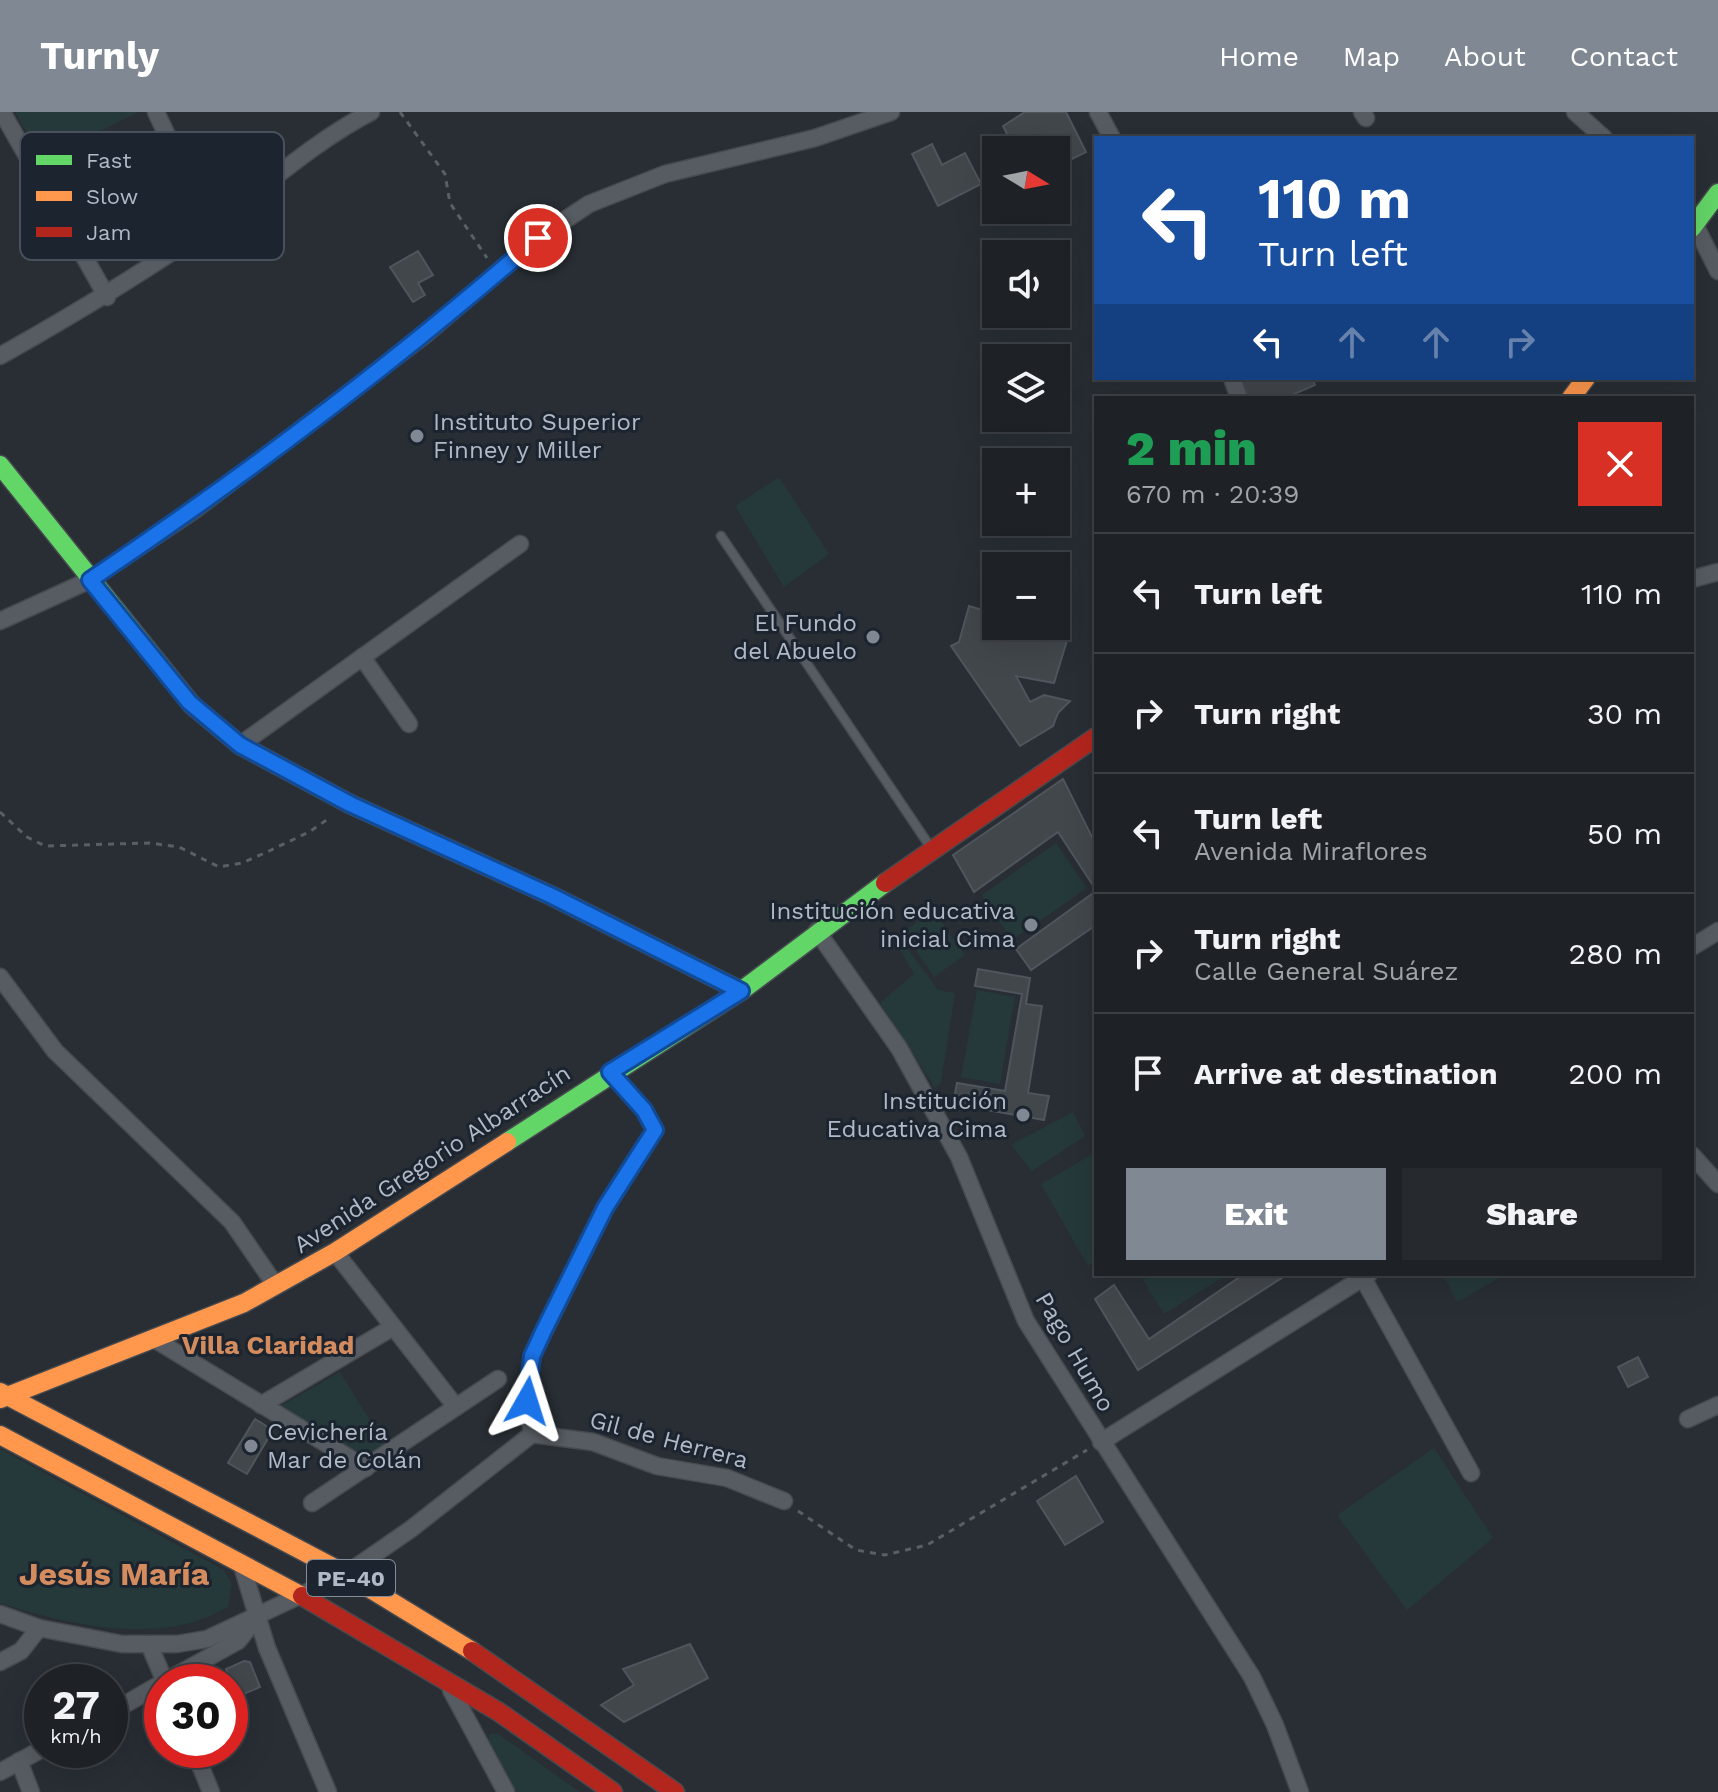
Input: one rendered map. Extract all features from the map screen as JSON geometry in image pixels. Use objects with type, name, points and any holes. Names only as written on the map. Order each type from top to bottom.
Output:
[{"type":"main road","points":[[1694,222],[1718,193]]},
{"type":"main road","points":[[0,465],[24,491],[90,580],[189,702],[240,745],[350,804],[552,896],[741,991]]},
{"type":"main road","name":"Avenida Gregorio Albarracín","points":[[3,1396],[244,1303],[335,1252],[610,1072],[741,991],[817,931],[931,849],[1094,738]]},
{"type":"main road","name":"PE-40","points":[[3,1396],[346,1574],[501,1668],[675,1792]]},
{"type":"main road","name":"PE-40","points":[[0,1435],[303,1596],[445,1678],[552,1746],[613,1792]]},
{"type":"street","points":[[2,112],[20,144]]},
{"type":"street","points":[[156,112],[165,132]]},
{"type":"street","points":[[284,168],[371,112]]},
{"type":"street","points":[[0,621],[90,580],[196,509],[425,335],[538,238],[589,204],[665,174],[775,149],[891,112]]},
{"type":"street","points":[[1098,112],[1111,136]]},
{"type":"street","points":[[1575,112],[1602,136]]},
{"type":"street","points":[[1694,225],[1718,271]]},
{"type":"street","points":[[86,260],[107,297]]},
{"type":"street","points":[[0,356],[107,297],[161,260]]},
{"type":"street","points":[[240,745],[520,544]]},
{"type":"street","points":[[1694,578],[1718,572]]},
{"type":"street","points":[[362,657],[409,724]]},
{"type":"street","name":"Pago Humo","points":[[817,931],[899,1048],[934,1111],[986,1218],[1026,1321],[1252,1677],[1275,1725],[1300,1792]]},
{"type":"street","points":[[1694,946],[1718,931]]},
{"type":"street","points":[[0,977],[55,1051],[232,1222],[276,1286]]},
{"type":"street","points":[[0,1614],[39,1628],[122,1644],[207,1639],[346,1574],[411,1529],[532,1434],[527,1401],[532,1356],[605,1208],[655,1130],[644,1110],[610,1072]]},
{"type":"street","points":[[1694,1157],[1718,1184]]},
{"type":"street","points":[[335,1252],[456,1407]]},
{"type":"street","points":[[1101,1442],[1366,1276],[1471,1473]]},
{"type":"street","points":[[261,1405],[393,1327]]},
{"type":"street","points":[[154,1339],[366,1468]]},
{"type":"street","points":[[312,1503],[498,1379]]},
{"type":"street","points":[[1688,1419],[1718,1405]]},
{"type":"street","name":"Gil de Herrera","points":[[532,1434],[593,1442],[657,1466],[727,1478],[784,1501]]},
{"type":"street","points":[[241,1563],[256,1618],[328,1792]]},
{"type":"street","points":[[196,1664],[238,1641],[256,1618]]},
{"type":"street","points":[[0,1662],[21,1651],[39,1628]]},
{"type":"street","points":[[149,1644],[157,1664]]},
{"type":"street","points":[[445,1678],[506,1792]]},
{"type":"street","points":[[0,1772],[24,1758]]},
{"type":"street","points":[[19,1761],[31,1792]]},
{"type":"street","points":[[201,1768],[211,1792]]},
{"type":"lane","points":[[721,536],[931,849]]},
{"type":"path","points":[[400,112],[445,174],[450,203],[497,273]]},
{"type":"path","points":[[0,812],[27,837],[45,846],[150,843],[197,853],[219,867],[242,863],[309,832],[350,804]]},
{"type":"path","points":[[784,1501],[856,1550],[885,1555],[927,1545],[1101,1442]]},
{"type":"shaded area","points":[[15,112],[139,112],[99,132],[26,132]]},
{"type":"shaded area","points":[[779,477],[829,554],[784,587],[735,506]]},
{"type":"shaded area","points":[[1056,843],[1087,888],[1012,940],[982,895]]},
{"type":"shaded area","points":[[933,910],[965,955],[934,977],[903,932]]},
{"type":"shaded area","points":[[902,941],[938,990],[955,993],[941,1083],[935,1088],[880,1003],[914,974],[897,944]]},
{"type":"shaded area","points":[[977,990],[1015,997],[1000,1084],[961,1077]]},
{"type":"shaded area","points":[[1073,1112],[1085,1136],[1032,1171],[1011,1145]]},
{"type":"shaded area","points":[[1094,1153],[1094,1262],[1088,1266],[1041,1184]]},
{"type":"shaded area","points":[[1149,1276],[1225,1276],[1164,1314],[1143,1280]]},
{"type":"shaded area","points":[[1443,1276],[1502,1276],[1457,1302]]},
{"type":"shaded area","points":[[340,1372],[387,1448],[366,1463],[275,1409]]},
{"type":"shaded area","points":[[1434,1448],[1493,1538],[1407,1610],[1337,1515]]},
{"type":"shaded area","points":[[0,1449],[224,1570],[232,1584],[228,1607],[202,1619],[145,1629],[55,1619],[0,1603]]},
{"type":"shaded area","points":[[497,1733],[580,1792],[512,1792],[487,1744],[490,1734]]},
{"type":"building","points":[[1025,112],[1066,112],[1086,152],[1070,160],[1070,136],[1008,136],[1003,126]]},
{"type":"building","points":[[932,144],[942,165],[965,153],[981,184],[938,206],[912,154]]},
{"type":"building","points":[[418,251],[433,275],[418,283],[425,295],[413,302],[390,267]]},
{"type":"building","points":[[1242,380],[1313,380],[1315,385],[1290,396],[1247,396]]},
{"type":"building","points":[[969,606],[982,610],[982,640],[1067,640],[1054,683],[1016,676],[1030,702],[1044,695],[1070,701],[1058,713],[1053,726],[1020,746],[951,646],[959,642]]},
{"type":"building","points":[[1063,779],[1094,841],[1094,887],[1058,832],[974,892],[953,855]]},
{"type":"building","points":[[1094,892],[1094,926],[1031,970],[1016,949]]},
{"type":"building","points":[[978,969],[1030,978],[1026,1004],[1042,1006],[1028,1093],[1049,1096],[1044,1120],[953,1104],[957,1083],[1005,1091],[1022,994],[975,986]]},
{"type":"building","points":[[1241,1276],[1285,1276],[1138,1370],[1095,1299],[1114,1285],[1149,1339]]},
{"type":"building","points":[[1638,1357],[1648,1377],[1628,1387],[1618,1367]]},
{"type":"building","name":"Cevichería Mar de Colán","points":[[255,1419],[273,1430],[247,1474],[228,1463]]},
{"type":"building","points":[[1076,1476],[1103,1522],[1065,1545],[1037,1501]]},
{"type":"building","points":[[690,1644],[708,1678],[624,1722],[601,1705],[634,1685],[623,1669]]},
{"type":"building","points":[[250,1662],[260,1687],[248,1692],[248,1664],[237,1664]]},
{"type":"traffic: fast","points":[[1694,225],[1718,193]]},
{"type":"traffic: fast","points":[[0,465],[192,705]]},
{"type":"traffic: fast","points":[[507,1142],[741,991],[885,883]]},
{"type":"traffic: slow","points":[[1572,396],[1584,380]]},
{"type":"traffic: slow","points":[[192,705],[240,745],[350,804],[552,896],[741,991]]},
{"type":"traffic: slow","points":[[0,1399],[244,1303],[335,1252],[507,1142]]},
{"type":"traffic: slow","points":[[0,1392],[346,1574],[472,1651]]},
{"type":"traffic: slow","points":[[0,1435],[302,1596]]},
{"type":"traffic: jam","points":[[885,883],[1094,738]]},
{"type":"traffic: jam","points":[[302,1596],[499,1712],[613,1792]]},
{"type":"traffic: jam","points":[[472,1651],[675,1792]]},
{"type":"place","name":"Instituto Superior Finney y Miller","points":[[417,436]]},
{"type":"place","name":"El Fundo del Abuelo","points":[[873,637]]},
{"type":"place","name":"Institución educativa inicial Cima","points":[[1031,925]]},
{"type":"place","name":"Institución Educativa Cima","points":[[1023,1115]]},
{"type":"place","name":"Cevichería Mar de Colán","points":[[251,1446]]},
{"type":"district","name":"Villa Claridad","points":[[268,1345]]},
{"type":"district","name":"Jesús María","points":[[114,1574]]},
{"type":"route","points":[[527,1401],[532,1356],[544,1330],[605,1208],[655,1130],[644,1110],[610,1072],[741,991],[552,896],[350,804],[240,745],[189,702],[90,580],[196,509],[400,355],[538,238]]}]
